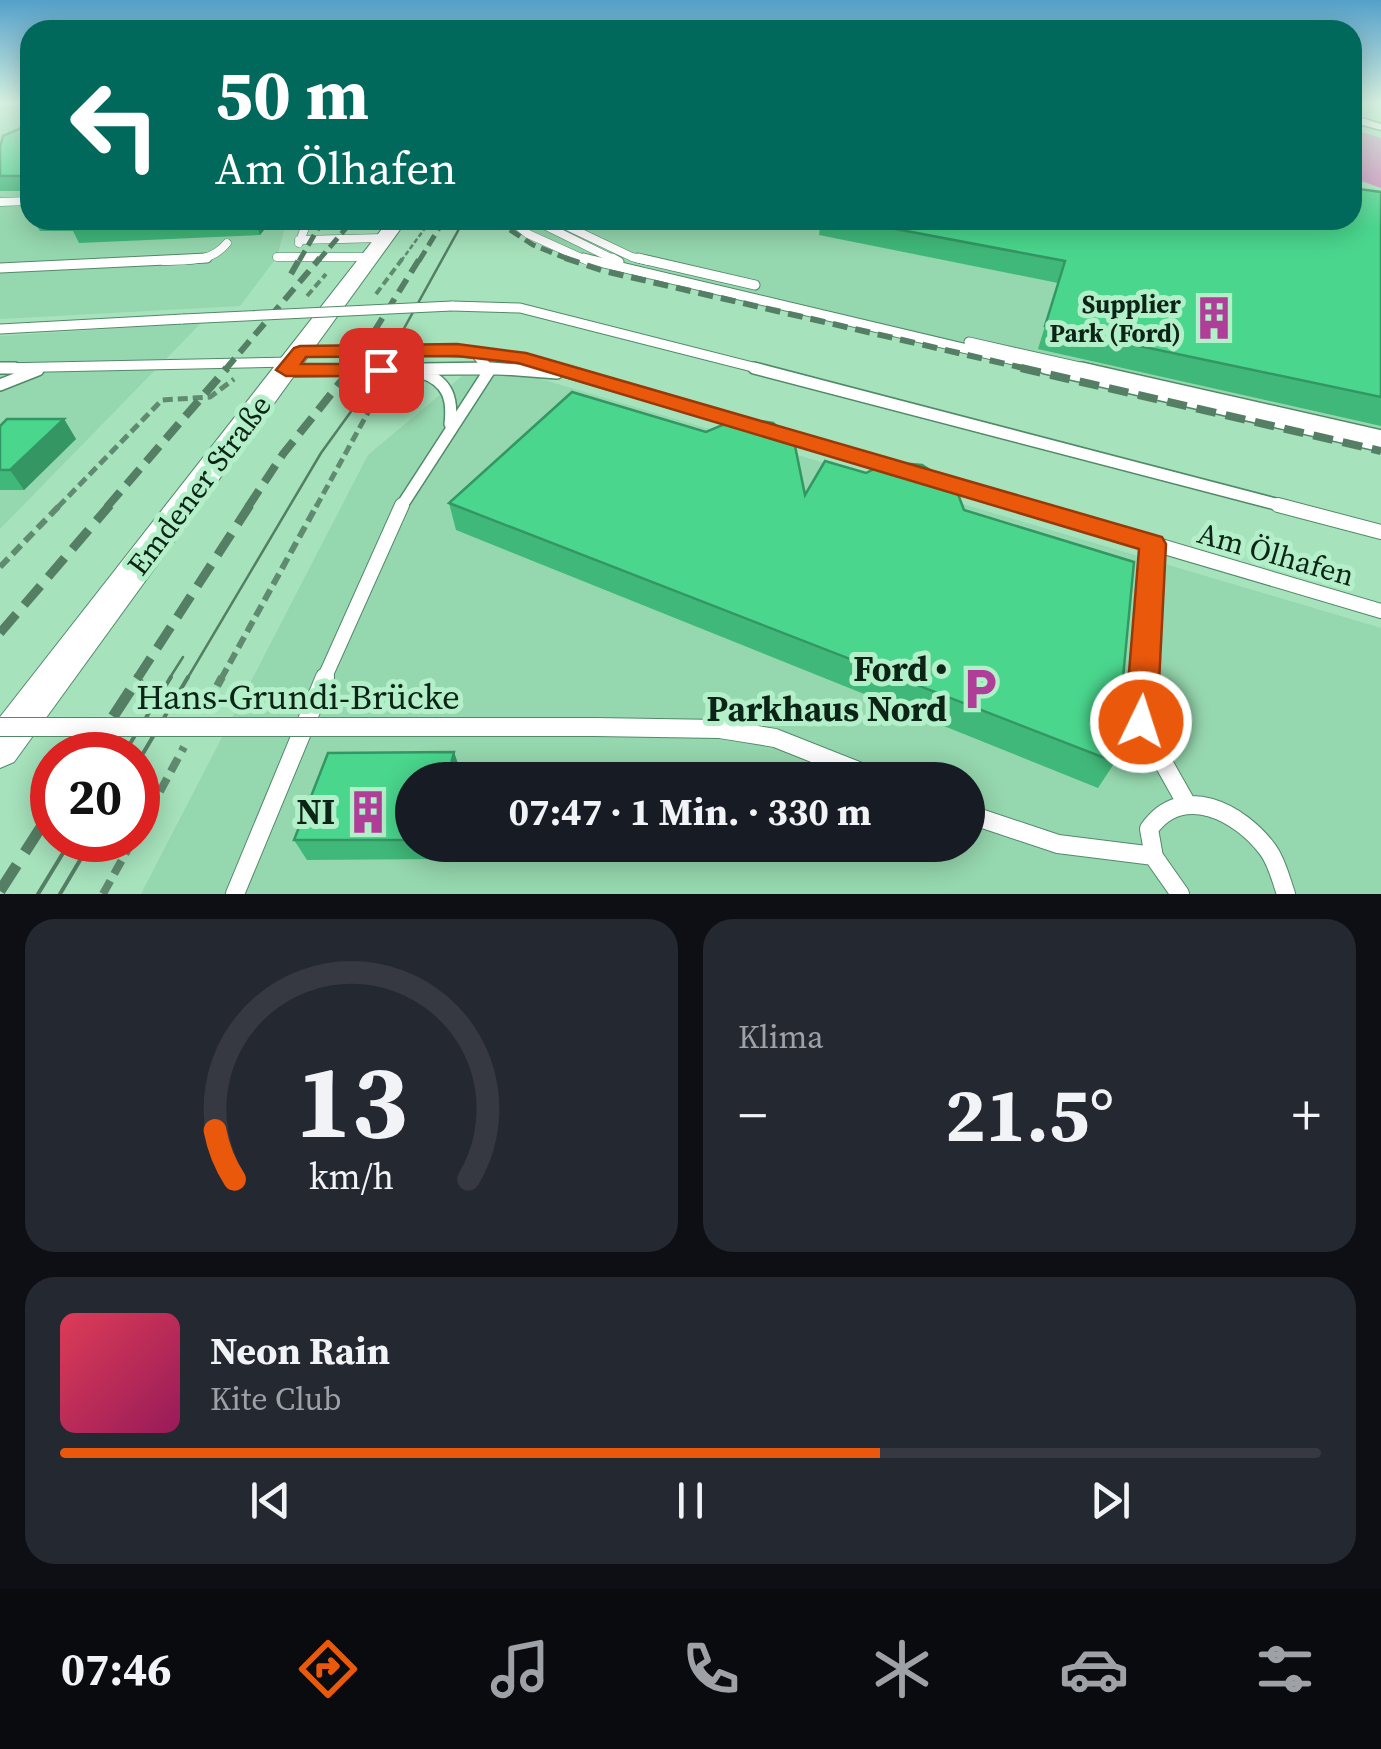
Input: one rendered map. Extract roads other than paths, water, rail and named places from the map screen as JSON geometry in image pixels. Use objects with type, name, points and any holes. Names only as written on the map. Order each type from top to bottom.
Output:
[{"type":"street","name":"Emdener Straße","points":[[0,750],[390,230]]},
{"type":"lane","points":[[302,257],[298,240],[303,230]]},
{"type":"lane","points":[[298,240],[383,230]]},
{"type":"lane","points":[[523,230],[591,262],[1381,446]]},
{"type":"lane","points":[[554,230],[615,261],[1381,436]]},
{"type":"lane","points":[[575,230],[632,257],[755,285]]},
{"type":"lane","points":[[0,268],[205,259],[227,243]]},
{"type":"lane","points":[[277,257],[370,257]]},
{"type":"lane","points":[[0,329],[452,306],[520,308],[1381,532]]},
{"type":"lane","points":[[471,351],[480,354],[491,368]]},
{"type":"lane","points":[[0,368],[293,362],[471,351],[520,357],[905,471]]},
{"type":"lane","points":[[293,362],[392,369],[491,368],[581,376]]},
{"type":"lane","points":[[0,385],[51,365]]},
{"type":"lane","points":[[235,894],[287,762],[408,492],[491,368]]},
{"type":"lane","points":[[392,369],[436,376],[444,383],[452,406],[449,428]]},
{"type":"lane","name":"Am Ölhafen","points":[[924,476],[1381,610]]},
{"type":"lane","points":[[1152,544],[1141,722],[1185,802]]},
{"type":"lane","name":"Hans-Grundi-Brücke","points":[[0,727],[720,729],[775,738],[836,762]]},
{"type":"lane","points":[[1180,894],[1154,856],[1149,835],[1154,818],[1166,806],[1185,802],[1207,805],[1252,830],[1282,872],[1287,894]]},
{"type":"lane","points":[[985,821],[1076,851],[1154,856]]},
{"type":"tram line","points":[[187,679],[321,453],[381,370],[458,230]]},
{"type":"tram line","points":[[169,679],[183,657]]},
{"type":"tram line","points":[[137,732],[171,677]]},
{"type":"tram line","points":[[156,732],[188,677]]},
{"type":"tram line","points":[[38,894],[58,862]]},
{"type":"tram line","points":[[60,894],[79,862]]},
{"type":"railway","points":[[299,261],[317,230]]},
{"type":"railway","points":[[318,261],[344,230]]},
{"type":"railway","points":[[419,261],[438,230]]},
{"type":"railway","points":[[510,230],[533,245],[568,259]]},
{"type":"railway","points":[[291,274],[300,258]]},
{"type":"railway","points":[[225,370],[320,258]]},
{"type":"railway","points":[[350,370],[420,258]]},
{"type":"railway","points":[[568,259],[604,271],[1032,370]]},
{"type":"railway","points":[[568,259],[573,261]]},
{"type":"railway","points":[[107,507],[227,368]]},
{"type":"railway","points":[[248,507],[283,454],[352,368]]},
{"type":"railway","points":[[1021,368],[1381,451]]},
{"type":"railway","points":[[0,633],[110,505]]},
{"type":"railway","points":[[137,679],[250,505]]},
{"type":"railway","points":[[103,732],[139,677]]},
{"type":"railway","points":[[0,891],[30,844]]},
{"type":"place","name":"Supplier Park (Ford)","points":[[1214,318]]},
{"type":"place","name":"Ford • Parkhaus Nord","points":[[980,689]]},
{"type":"place","name":"NI","points":[[368,812]]}]
